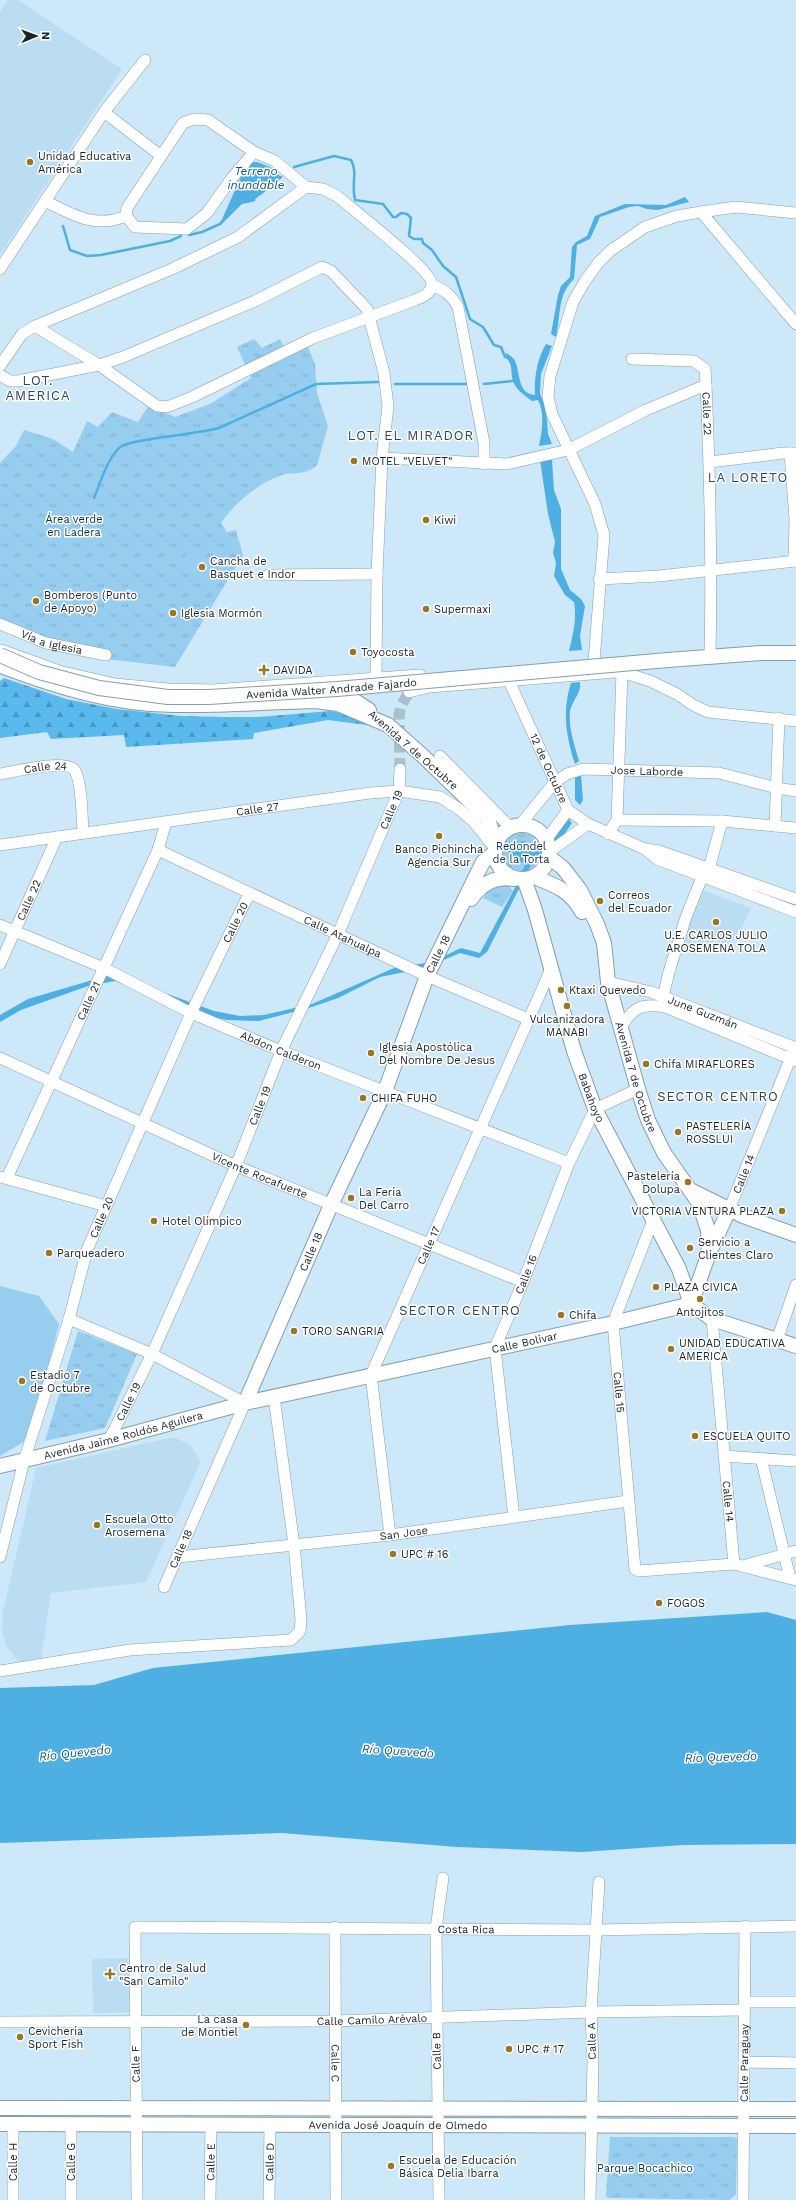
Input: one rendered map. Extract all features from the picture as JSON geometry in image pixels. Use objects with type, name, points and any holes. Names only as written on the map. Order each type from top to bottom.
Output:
[{"type":"main road","name":"Avenida Walter Andrade Fajardo","points":[[0,655],[39,672],[99,688],[168,697],[209,697],[337,689],[668,660],[796,653]]},
{"type":"main road","name":"Avenida Walter Andrade Fajardo","points":[[0,663],[4,667],[59,686],[129,700],[172,705],[316,701],[338,704],[388,725]]},
{"type":"main road","name":"Avenida 7 de Octubre","points":[[337,689],[388,725],[424,757],[484,816],[492,828],[495,848]]},
{"type":"main road","name":"Avenida 7 de Octubre","points":[[484,816],[511,829]]},
{"type":"main road","points":[[511,829],[535,829],[548,850],[541,872],[524,878],[500,868],[495,848],[511,829]]},
{"type":"main road","name":"Calle 18","points":[[245,1402],[331,1205],[385,1091],[427,976],[483,862],[495,848]]},
{"type":"main road","name":"Avenida 7 de Octubre","points":[[548,850],[586,900],[604,943],[608,982],[638,1090],[648,1120],[671,1164],[690,1190],[705,1218],[709,1253]]},
{"type":"main road","name":"Calle 18","points":[[457,916],[482,885],[496,878],[524,878]]},
{"type":"main road","name":"Avenida 7 de Octubre","points":[[524,878],[559,886],[573,897],[605,955]]},
{"type":"main road","name":"Babahoyo","points":[[524,878],[535,910],[574,1051],[595,1109],[679,1269],[691,1304]]},
{"type":"main road","name":"Avenida 7 de Octubre","points":[[690,1190],[729,1210],[796,1235]]},
{"type":"main road","name":"Calle 14","points":[[691,1304],[709,1253],[729,1210]]},
{"type":"main road","points":[[691,1304],[712,1319],[796,1346]]},
{"type":"main road","name":"Calle Bolivar","points":[[245,1402],[613,1323],[691,1304]]},
{"type":"main road","name":"Avenida Jaime Roldós Aguilera","points":[[0,1466],[109,1440],[245,1402]]},
{"type":"main road","name":"Avenida José Joaquín de Olmedo","points":[[0,2108],[796,2109]]},
{"type":"main road","name":"Avenida José Joaquín de Olmedo","points":[[7,2124],[137,2126],[211,2124],[592,2124],[743,2127],[796,2126]]},
{"type":"street","points":[[0,269],[104,112],[145,60]]},
{"type":"street","points":[[104,112],[160,156]]},
{"type":"street","points":[[35,326],[99,365],[157,406],[167,407],[218,386],[253,366],[312,338],[371,318],[428,293],[432,285],[432,279],[416,262],[337,196],[323,189],[306,187],[275,161],[254,152],[208,120],[194,119],[183,123],[127,208],[126,216],[135,227],[187,229],[207,213],[232,178],[254,152]]},
{"type":"street","points":[[0,366],[22,334],[35,326],[172,269],[238,237],[306,187]]},
{"type":"street","points":[[45,201],[81,219],[112,222],[126,216]]},
{"type":"street","points":[[594,661],[599,579],[604,535],[601,520],[595,504],[552,414],[548,397],[550,376],[573,302],[585,281],[610,251],[645,227],[677,216],[736,206],[796,213]]},
{"type":"street","points":[[701,212],[796,324]]},
{"type":"street","points":[[0,375],[10,381],[18,381],[99,365],[123,357],[254,301],[322,267],[331,271],[367,309],[371,318],[384,373],[388,406],[382,458],[377,574],[376,678]]},
{"type":"street","points":[[432,285],[452,296],[458,308],[484,443],[484,464]]},
{"type":"street","points":[[632,359],[694,360],[705,369],[706,385]]},
{"type":"street","name":"Calle 22","points":[[382,458],[507,464],[568,450],[646,410],[706,385],[710,462],[712,570],[710,657]]},
{"type":"street","points":[[599,579],[659,576],[795,561],[793,453],[710,462]]},
{"type":"street","points":[[268,575],[377,574]]},
{"type":"street","name":"Vía a Iglesia","points":[[0,624],[46,643],[106,655]]},
{"type":"street","name":"Avenida Walter Andrade Fajardo","points":[[0,650],[8,651],[59,671],[115,684],[168,689],[213,690],[507,669],[623,658],[668,660]]},
{"type":"street","name":"Avenida Walter Andrade Fajardo","points":[[430,674],[421,679],[409,692],[430,687],[622,672],[668,660]]},
{"type":"street","name":"12 de Octubre","points":[[507,669],[509,681],[568,810],[588,824],[645,849],[657,859],[796,899]]},
{"type":"street","points":[[608,834],[617,820],[622,672],[650,681],[677,694],[692,705],[708,712],[779,718],[796,721]]},
{"type":"street","points":[[775,826],[779,718]]},
{"type":"street","name":"Avenida 7 de Octubre","points":[[440,756],[511,829]]},
{"type":"street","name":"Calle 24","points":[[0,774],[58,765],[69,765],[75,769],[78,779],[83,832]]},
{"type":"street","name":"Calle 19","points":[[109,1440],[152,1354],[236,1166],[280,1050],[338,934],[399,791],[400,769]]},
{"type":"street","name":"Jose Laborde","points":[[511,829],[554,782],[566,774],[583,769],[719,773],[777,788],[796,791]]},
{"type":"street","name":"Calle 27","points":[[0,846],[83,832],[166,822],[370,793],[399,791],[440,797],[459,809],[473,821],[495,848]]},
{"type":"street","points":[[548,850],[568,810]]},
{"type":"street","points":[[617,820],[722,821],[796,828]]},
{"type":"street","points":[[664,1002],[686,917],[706,872],[722,821]]},
{"type":"street","name":"Calle 21","points":[[3,1178],[51,1081],[104,968],[158,850],[166,822]]},
{"type":"street","points":[[548,850],[588,824]]},
{"type":"street","name":"Calle 22","points":[[0,964],[57,837]]},
{"type":"street","name":"Calle Atahualpa","points":[[158,850],[249,894],[427,976],[528,1019]]},
{"type":"street","name":"12 de Octubre","points":[[706,872],[796,912]]},
{"type":"street","name":"Calle 20","points":[[0,1557],[24,1461],[69,1319],[87,1250],[191,1013],[249,894]]},
{"type":"street","name":"Abdon Calderon","points":[[0,925],[104,968],[191,1013],[280,1050],[569,1163]]},
{"type":"street","name":"Calle 17","points":[[371,1375],[551,969]]},
{"type":"street","name":"June Guzmán","points":[[608,982],[796,1047]]},
{"type":"street","name":"June Guzmán","points":[[621,1027],[635,1009],[664,1002],[793,1060]]},
{"type":"street","name":"Calle 14","points":[[729,1210],[793,1060],[796,1047]]},
{"type":"street","name":"Vicente Rocafuerte","points":[[0,1058],[143,1122],[236,1166],[523,1282]]},
{"type":"street","points":[[595,1109],[638,1090]]},
{"type":"street","name":"Calle 16","points":[[514,1517],[496,1348],[569,1163],[595,1109]]},
{"type":"street","points":[[3,1178],[106,1206]]},
{"type":"street","name":"Calle 15","points":[[653,1220],[613,1323],[628,1502],[636,1571],[739,1565]]},
{"type":"street","points":[[777,1340],[796,1285]]},
{"type":"street","points":[[69,1319],[152,1354],[245,1402]]},
{"type":"street","name":"Calle 14","points":[[712,1319],[724,1456],[739,1565]]},
{"type":"street","points":[[371,1375],[390,1535]]},
{"type":"street","points":[[0,1671],[130,1650],[291,1640],[300,1631],[301,1620],[294,1545],[274,1397]]},
{"type":"street","name":"Calle 18","points":[[164,1587],[245,1402]]},
{"type":"street","points":[[724,1456],[796,1462]]},
{"type":"street","points":[[761,1458],[784,1554],[793,1579]]},
{"type":"street","name":"San Jose","points":[[178,1557],[390,1535],[628,1502]]},
{"type":"street","points":[[739,1565],[796,1551]]},
{"type":"street","points":[[739,1565],[793,1579]]},
{"type":"street","name":"Calle B","points":[[439,2200],[436,1928],[443,1878]]},
{"type":"street","name":"Calle A","points":[[590,2200],[592,2124],[591,2012],[599,1882]]},
{"type":"street","name":"Calle Paraguay","points":[[743,2200],[745,1926]]},
{"type":"street","name":"Costa Rica","points":[[135,1927],[335,1927],[597,1930],[796,1926]]},
{"type":"street","name":"Calle F","points":[[135,1927],[137,2200]]},
{"type":"street","name":"Calle C","points":[[335,1927],[334,2021],[336,2200]]},
{"type":"street","name":"Calle Camilo Arévalo","points":[[0,2022],[334,2021],[744,2006],[796,2002]]},
{"type":"street","points":[[744,2062],[796,2063]]},
{"type":"street","name":"Calle H","points":[[7,2124],[13,2200]]},
{"type":"street","name":"Calle E","points":[[210,2200],[211,2124]]},
{"type":"street","name":"Calle D","points":[[269,2200],[270,2124]]},
{"type":"street","name":"Calle G","points":[[71,2125],[71,2200]]},
{"type":"shaded area","name":"Unidad Educativa América","points":[[8,0],[18,0],[122,69],[0,255],[0,12]]},
{"type":"shaded area","name":"U.E. CARLOS JULIO AROSEMENA TOLA","points":[[702,890],[751,908],[741,929],[724,950],[719,953],[713,948],[708,954],[698,948],[695,955],[679,948]]},
{"type":"shaded area","name":"Escuela Otto Arosemena","points":[[169,1438],[176,1438],[190,1445],[199,1458],[200,1463],[146,1582],[51,1593],[41,1660],[26,1665],[18,1661],[6,1645],[2,1630],[3,1612],[36,1468]]},
{"type":"shaded area","name":"Centro de Salud \"San Camilo\"","points":[[128,1958],[129,2012],[93,2013],[92,1959]]},
{"type":"green space","name":"Área verde en Ladera","points":[[254,339],[262,348],[280,339],[287,355],[308,347],[315,364],[317,393],[328,426],[317,465],[309,470],[300,473],[282,475],[264,483],[240,501],[221,523],[227,532],[236,530],[243,555],[175,667],[89,657],[0,628],[0,463],[16,446],[24,430],[53,439],[73,452],[87,421],[98,427],[112,412],[138,422],[149,405],[175,417],[210,404],[251,378],[237,347]]},
{"type":"green space","name":"Cancha de Basquet e Indor","points":[[189,549],[224,566],[214,586],[179,569]]},
{"type":"green space","points":[[4,678],[66,699],[117,709],[181,716],[226,717],[259,717],[330,711],[344,713],[374,726],[328,720],[254,733],[253,739],[126,747],[124,735],[51,739],[47,732],[0,738],[0,681]]},
{"type":"green space","name":"Redondel de la Torta","points":[[517,833],[525,833],[535,838],[539,845],[539,859],[535,866],[525,871],[517,871],[507,866],[505,863],[502,856],[502,848],[507,838],[510,836]]},
{"type":"green space","points":[[502,885],[509,886],[513,891],[502,907],[483,898],[491,888]]},
{"type":"green space","name":"Estadio 7 de Octubre","points":[[0,1286],[39,1296],[59,1324],[30,1438],[0,1456]]},
{"type":"green space","points":[[78,1331],[137,1354],[105,1428],[45,1441]]},
{"type":"green space","name":"Parque Bocachico","points":[[610,2137],[734,2137],[737,2139],[736,2194],[730,2200],[609,2198],[606,2196]]},
{"type":"water","name":"Terreno inundable","points":[[257,162],[270,167],[281,177],[252,202],[241,203],[233,209],[220,224],[247,163]]},
{"type":"water","points":[[685,197],[689,202],[658,210],[638,206],[629,207],[600,217],[590,239],[577,245],[574,279],[569,285],[562,299],[556,337],[551,334],[561,286],[570,277],[572,247],[576,242],[587,236],[595,216],[625,204],[666,205]]},
{"type":"water","points":[[546,344],[552,346],[541,374],[540,393],[546,410],[548,434],[552,444],[539,446],[542,423],[542,411],[540,405],[538,400],[532,401],[516,387],[512,377],[511,365],[505,357],[506,353],[514,359],[522,386],[529,394],[535,395],[537,369],[540,356]]},
{"type":"water","points":[[540,460],[552,460],[554,490],[561,509],[561,569],[570,590],[581,599],[585,606],[580,636],[582,650],[569,651],[575,620],[575,608],[574,602],[565,595],[554,576],[556,563],[553,553],[555,542],[548,514]]},
{"type":"water","points":[[580,682],[580,689],[570,711],[571,730],[579,761],[575,764],[567,733],[566,714],[568,693],[571,683]]},
{"type":"water","points":[[581,775],[583,800],[580,805],[575,800],[575,777]]},
{"type":"water","points":[[565,814],[572,823],[561,839],[531,865],[487,952],[479,958],[460,953],[425,968],[380,977],[338,998],[312,1007],[259,1021],[227,1020],[197,1014],[115,981],[88,986],[21,1010],[0,1022],[0,1015],[28,999],[113,974],[214,1011],[240,1016],[264,1015],[312,1004],[394,968],[432,962],[461,948],[480,953],[518,882],[526,862],[517,862],[511,857],[511,846],[515,842],[525,841],[530,846],[532,853],[555,834]]},
{"type":"water","name":"Río Quevedo","points":[[767,1612],[796,1620],[796,1844],[684,1845],[582,1852],[457,1847],[282,1833],[0,1843],[0,1688],[94,1685],[153,1668],[570,1625]]},
{"type":"waterway","points":[[294,167],[334,156],[351,160],[354,169],[355,200],[383,204],[393,217],[396,217],[401,213],[407,214],[411,218],[409,236],[414,239],[422,239],[423,243],[432,250],[443,266],[456,277],[470,319],[483,327],[494,345],[501,347],[505,357]]},
{"type":"waterway","points":[[260,194],[281,177]]},
{"type":"waterway","points":[[189,235],[202,232],[220,224],[241,203],[254,200]]},
{"type":"waterway","points":[[63,226],[70,250],[87,256],[101,255],[170,241],[181,236]]},
{"type":"waterway","points":[[484,384],[513,381]]},
{"type":"waterway","points":[[94,498],[104,472],[114,453],[125,445],[149,439],[219,428],[316,384],[378,382]]},
{"type":"waterway","points":[[395,384],[467,384]]},
{"type":"tunnel","points":[[400,769],[399,715],[401,706],[409,692]]},
{"type":"place","name":"Unidad Educativa América","points":[[30,162]]},
{"type":"place","name":"MOTEL \"VELVET\"","points":[[354,461]]},
{"type":"place","name":"Kiwi","points":[[426,520]]},
{"type":"place","name":"Cancha de Basquet e Indor","points":[[202,567]]},
{"type":"place","name":"Bomberos (Punto de Apoyo)","points":[[36,601]]},
{"type":"place","name":"Supermaxi","points":[[426,609]]},
{"type":"place","name":"Iglesia Mormón","points":[[173,613]]},
{"type":"place","name":"Toyocosta","points":[[353,652]]},
{"type":"place","name":"DAVIDA","points":[[264,670]]},
{"type":"place","name":"Banco Pichincha Agencia Sur","points":[[439,836]]},
{"type":"place","name":"Correos del Ecuador","points":[[600,901]]},
{"type":"place","name":"U.E. CARLOS JULIO AROSEMENA TOLA","points":[[716,922]]},
{"type":"place","name":"Ktaxi Quevedo","points":[[561,990]]},
{"type":"place","name":"Vulcanizadora MANABI","points":[[567,1006]]},
{"type":"place","name":"Iglesia Apostólica Del Nombre De Jesus","points":[[371,1053]]},
{"type":"place","name":"Chifa MIRAFLORES","points":[[646,1064]]},
{"type":"place","name":"CHIFA FUHO","points":[[363,1098]]},
{"type":"place","name":"PASTELERÍA ROSSLUI","points":[[678,1132]]},
{"type":"place","name":"Pastelería Dolupa","points":[[688,1182]]},
{"type":"place","name":"La Feria Del Carro","points":[[351,1198]]},
{"type":"place","name":"VICTORIA VENTURA PLAZA","points":[[782,1211]]},
{"type":"place","name":"Hotel Olímpico","points":[[154,1221]]},
{"type":"place","name":"Servicio a Clientes Claro","points":[[690,1248]]},
{"type":"place","name":"Parqueadero","points":[[49,1253]]},
{"type":"place","name":"PLAZA CIVICA","points":[[656,1287]]},
{"type":"place","name":"Antojitos","points":[[700,1299]]},
{"type":"place","name":"Chifa","points":[[561,1315]]},
{"type":"place","name":"TORO SANGRIA","points":[[294,1331]]},
{"type":"place","name":"UNIDAD EDUCATIVA AMERICA","points":[[671,1349]]},
{"type":"place","name":"Estadio 7 de Octubre","points":[[22,1381]]},
{"type":"place","name":"ESCUELA QUITO","points":[[695,1436]]},
{"type":"place","name":"Escuela Otto Arosemena","points":[[97,1525]]},
{"type":"place","name":"UPC # 16","points":[[393,1554]]},
{"type":"place","name":"FOGOS","points":[[659,1603]]},
{"type":"place","name":"Centro de Salud \"San Camilo\"","points":[[110,1974]]},
{"type":"place","name":"La casa de Montiel","points":[[246,2025]]},
{"type":"place","name":"Cevicheria Sport Fish","points":[[20,2037]]},
{"type":"place","name":"UPC # 17","points":[[509,2049]]},
{"type":"place","name":"Escuela de Educación Básica Delia Ibarra","points":[[391,2166]]},
{"type":"district","name":"LOT. AMERICA","points":[[38,388]]},
{"type":"district","name":"LOT. EL MIRADOR","points":[[411,435]]},
{"type":"district","name":"LA LORETO","points":[[748,477]]},
{"type":"district","name":"SECTOR CENTRO","points":[[718,1096]]},
{"type":"district","name":"SECTOR CENTRO","points":[[460,1310]]}]
